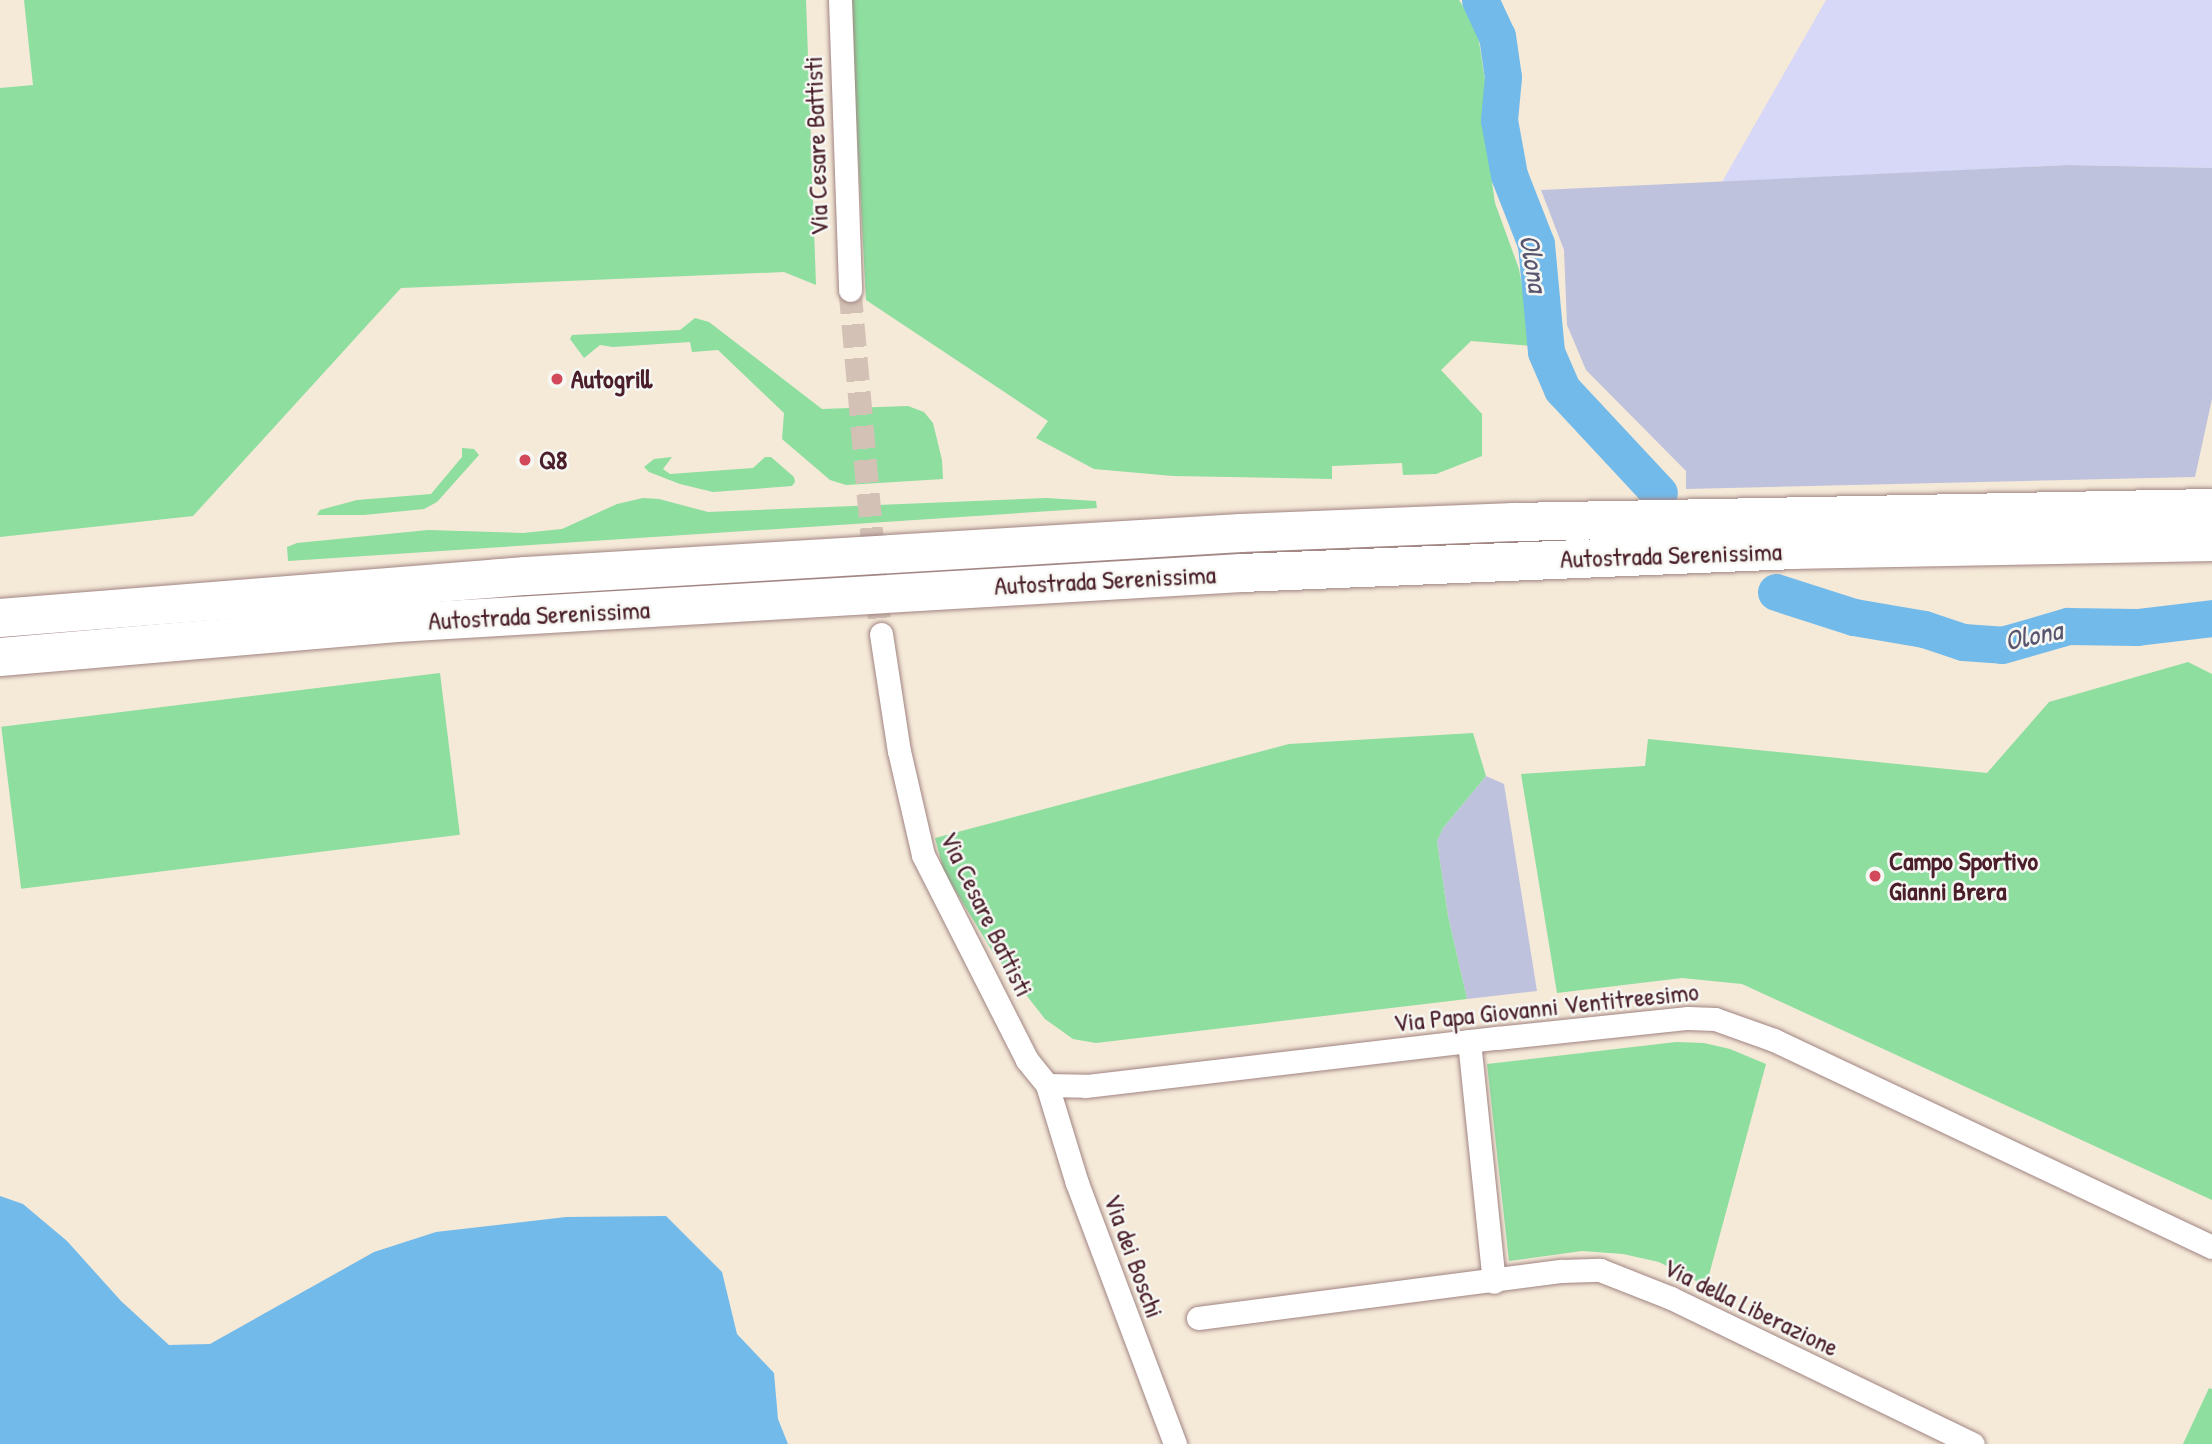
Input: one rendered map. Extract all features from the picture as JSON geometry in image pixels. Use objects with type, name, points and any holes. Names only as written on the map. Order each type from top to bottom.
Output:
[{"type":"highway","name":"Autostrada Serenissima","points":[[0,618],[526,576],[1255,532],[1794,515],[2212,508]]},
{"type":"highway","name":"Autostrada Serenissima","points":[[0,657],[397,623],[1242,573],[1795,550],[2212,542]]},
{"type":"street","name":"Via Cesare Battisti","points":[[839,0],[850,290]]},
{"type":"street","name":"Via Cesare Battisti","points":[[881,634],[901,763],[923,855],[1027,1060],[1047,1085]]},
{"type":"street","name":"Via Papa Giovanni Ventitreesimo","points":[[1047,1085],[1086,1086],[1469,1041],[1688,1018],[1715,1019],[1742,1026],[2212,1247]]},
{"type":"street","points":[[1469,1041],[1494,1282]]},
{"type":"street","name":"Via dei Boschi","points":[[1047,1085],[1077,1183],[1175,1444]]},
{"type":"street","name":"Via della Liberazione","points":[[1198,1318],[1563,1271],[1613,1273],[1973,1444]]},
{"type":"shaded area","points":[[1826,0],[2212,0],[2212,168],[2067,165],[1722,182]]},
{"type":"shaded area","points":[[2067,165],[2212,168],[2212,399],[2195,477],[1686,489],[1686,471],[1586,370],[1567,325],[1564,250],[1541,190]]},
{"type":"shaded area","points":[[1486,776],[1504,784],[1537,991],[1467,999],[1448,916],[1437,841],[1443,828]]},
{"type":"green space","points":[[24,0],[806,0],[816,285],[784,272],[401,288],[193,516],[0,537],[0,88],[33,85]]},
{"type":"green space","points":[[850,0],[1459,0],[1477,29],[1485,80],[1486,141],[1495,203],[1519,269],[1532,346],[1471,341],[1441,370],[1482,414],[1482,456],[1436,474],[1403,475],[1402,463],[1332,466],[1332,479],[1173,476],[1094,469],[1036,438],[1048,421],[866,300]]},
{"type":"green space","points":[[695,318],[709,322],[822,409],[908,406],[924,412],[933,423],[942,460],[943,479],[846,485],[830,480],[782,439],[784,413],[718,350],[692,352],[690,342],[613,347],[600,345],[584,358],[570,339],[572,335],[680,330]]},
{"type":"green space","points":[[462,448],[474,449],[479,455],[437,502],[424,509],[364,515],[317,515],[320,510],[357,500],[431,494],[462,457]]},
{"type":"green space","points":[[672,457],[663,469],[670,474],[753,468],[765,457],[771,457],[794,477],[795,482],[792,486],[713,492],[680,484],[649,472],[644,467],[654,459]]},
{"type":"green space","points":[[643,498],[659,499],[708,512],[1046,498],[1096,501],[1097,508],[288,561],[287,547],[297,543],[428,530],[523,533],[562,529],[617,504]]},
{"type":"green space","name":"Campo Sportivo Gianni Brera","points":[[2188,662],[2212,674],[2212,1200],[1742,984],[1682,978],[1557,993],[1521,774],[1645,766],[1648,739],[1987,773],[2049,702]]},
{"type":"green space","points":[[440,673],[460,835],[21,889],[1,727]]},
{"type":"green space","points":[[1473,733],[1486,776],[1443,828],[1437,841],[1448,916],[1467,999],[1096,1043],[1073,1039],[1045,1019],[994,954],[944,872],[935,838],[1289,744]]},
{"type":"green space","points":[[1676,1042],[1704,1043],[1730,1049],[1766,1064],[1706,1286],[1659,1262],[1623,1254],[1582,1251],[1509,1261],[1487,1064]]},
{"type":"green space","points":[[2209,1388],[2212,1389],[2212,1444],[2183,1444]]},
{"type":"water","points":[[0,1196],[23,1204],[67,1241],[121,1301],[169,1345],[210,1344],[374,1252],[436,1232],[566,1217],[666,1216],[722,1272],[737,1334],[774,1373],[778,1419],[788,1444],[0,1444]]},
{"type":"waterway","name":"Olona","points":[[1480,0],[1497,36],[1503,77],[1499,120],[1509,175],[1536,244],[1546,352],[1562,389],[1659,493]]},
{"type":"waterway","name":"Olona","points":[[1776,592],[1854,617],[1924,629],[1963,642],[2002,645],[2068,626],[2137,627],[2212,618]]},
{"type":"tunnel","points":[[850,290],[881,634]]},
{"type":"place","name":"Autogrill","points":[[557,379]]},
{"type":"place","name":"Q8","points":[[525,460]]},
{"type":"place","name":"Campo Sportivo Gianni Brera","points":[[1875,876]]}]
